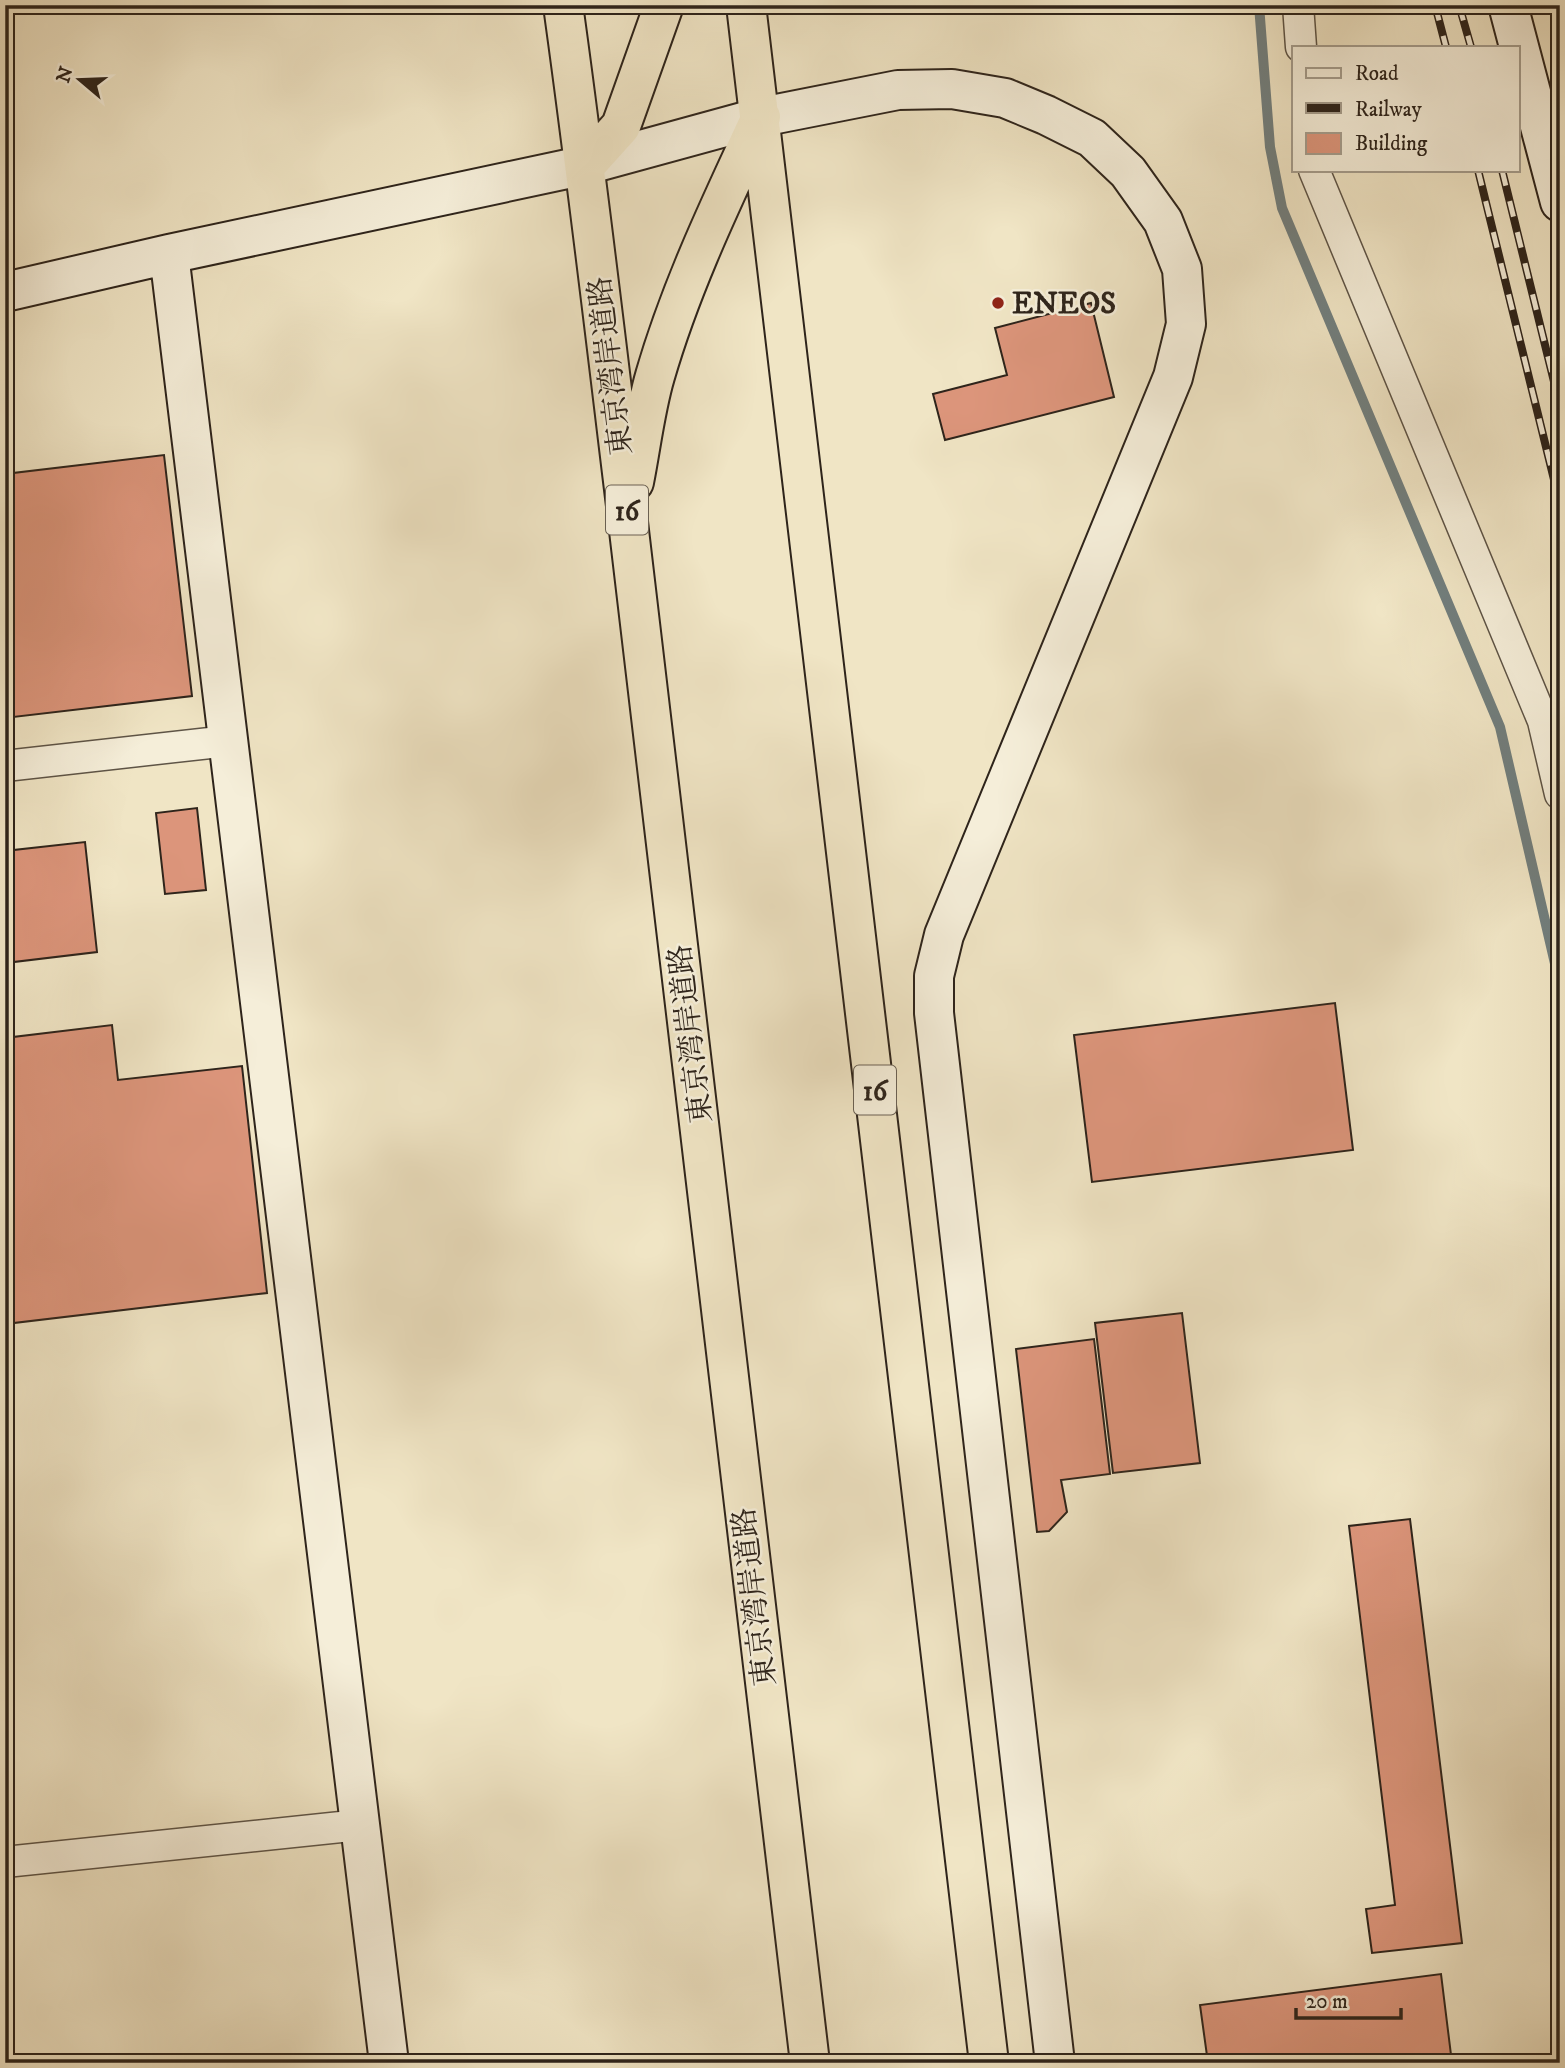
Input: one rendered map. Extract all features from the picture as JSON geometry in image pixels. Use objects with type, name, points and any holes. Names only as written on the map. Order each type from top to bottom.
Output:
[{"type":"highway","name":"東京湾岸道路","points":[[564,5],[586,165],[669,855],[810,2063]]},
{"type":"highway","points":[[586,165],[621,125],[664,5]]},
{"type":"highway","name":"16","points":[[747,5],[989,2063]]},
{"type":"highway","points":[[628,518],[654,378],[706,238],[761,117]]},
{"type":"street","points":[[1298,5],[1301,46]]},
{"type":"street","points":[[1507,5],[1518,46]]},
{"type":"street","points":[[1520,53],[1560,202]]},
{"type":"street","points":[[5,292],[169,254],[586,165],[761,117],[898,90],[952,89],[1004,97],[1046,115],[1092,138],[1128,172],[1163,221],[1182,269],[1186,324],[1173,377],[944,935],[934,976],[933,1013],[1055,2063]]},
{"type":"street","points":[[1315,172],[1543,721],[1560,794]]},
{"type":"street","points":[[169,254],[388,2063]]},
{"type":"street","points":[[5,766],[228,741]]},
{"type":"street","points":[[5,1862],[359,1825]]},
{"type":"building","points":[[1091,303],[1114,397],[945,440],[933,394],[1007,375],[995,328]]},
{"type":"building","points":[[164,455],[192,696],[5,718],[5,474]]},
{"type":"building","points":[[197,808],[206,890],[165,894],[156,813]]},
{"type":"building","points":[[85,842],[97,952],[5,963],[5,851]]},
{"type":"building","points":[[1335,1003],[1353,1150],[1092,1182],[1074,1035]]},
{"type":"building","points":[[112,1025],[118,1080],[242,1066],[267,1293],[5,1324],[5,1038]]},
{"type":"building","points":[[1182,1313],[1200,1463],[1113,1473],[1095,1323]]},
{"type":"building","points":[[1094,1339],[1110,1474],[1061,1480],[1067,1512],[1049,1531],[1037,1532],[1016,1349]]},
{"type":"building","points":[[1410,1519],[1462,1943],[1372,1953],[1366,1909],[1395,1905],[1349,1526]]},
{"type":"building","points":[[1441,1974],[1452,2063],[1208,2063],[1200,2005]]},
{"type":"waterway","points":[[1259,5],[1270,147],[1282,208],[1500,727],[1560,985]]},
{"type":"railway","points":[[1435,5],[1446,46]]},
{"type":"railway","points":[[1459,5],[1471,46]]},
{"type":"railway","points":[[1478,172],[1560,504]]},
{"type":"railway","points":[[1502,172],[1560,406]]},
{"type":"place","name":"ENEOS","points":[[998,303]]}]
